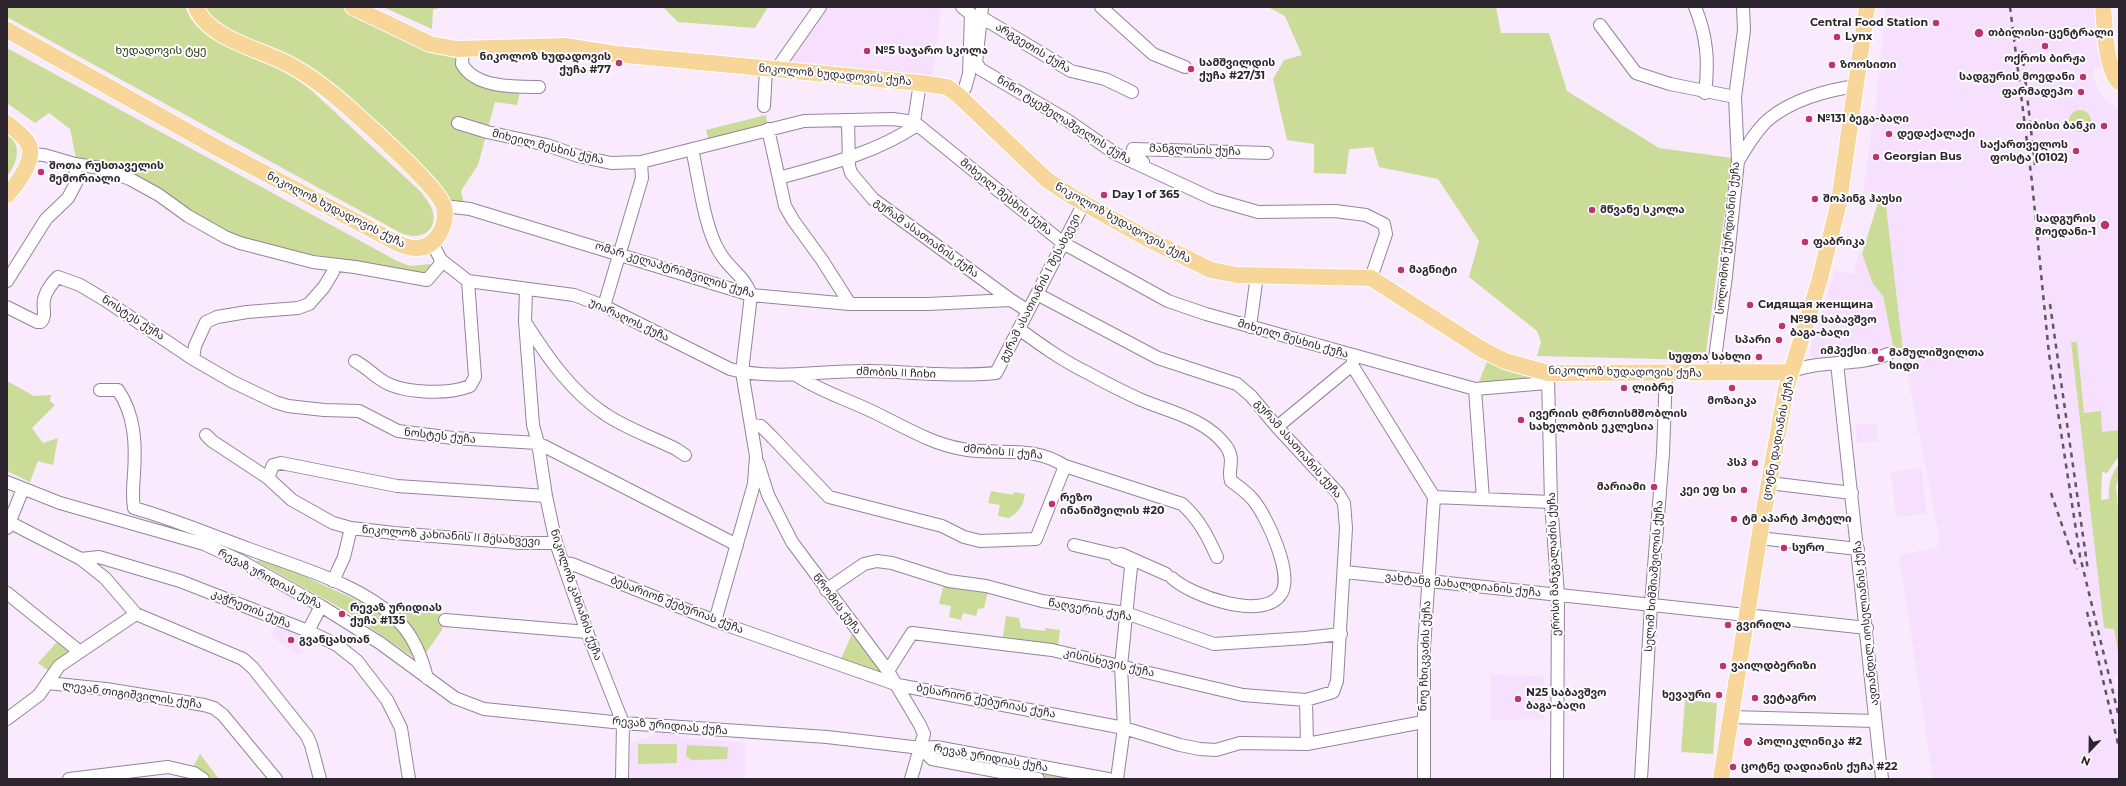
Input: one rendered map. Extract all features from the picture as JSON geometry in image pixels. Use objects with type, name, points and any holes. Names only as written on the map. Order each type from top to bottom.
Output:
[{"type":"main road","points":[[196,7],[202,19],[216,30],[291,65],[319,83],[375,132],[428,183],[444,206],[444,220],[441,232],[432,243]]},
{"type":"main road","name":"ნიკოლოზ ხუდადოვის ქუჩა","points":[[353,7],[430,44],[463,50],[565,46],[616,54],[920,83],[947,87],[958,95],[1047,180],[1084,203],[1197,264],[1226,274],[1371,278],[1483,350],[1505,361],[1548,378],[1666,373],[1790,372]]},
{"type":"main road","name":"ცოტნე დადიანის ქუჩა","points":[[1721,779],[1730,717],[1748,616],[1759,538],[1790,372],[1819,282],[1839,202],[1867,7]]},
{"type":"main road","points":[[2103,7],[2109,59],[2113,73],[2119,82]]},
{"type":"main road","name":"ნიკოლოზ ხუდადოვის ქუჩა","points":[[7,30],[221,150],[381,235],[409,248],[417,249],[432,243]]},
{"type":"main road","points":[[7,123],[23,136],[29,145],[30,154],[26,167],[7,195]]},
{"type":"street","points":[[764,106],[771,69],[820,7]]},
{"type":"street","points":[[958,95],[965,88],[969,74],[972,14],[962,7]]},
{"type":"street","points":[[1101,7],[1153,54],[1185,67]]},
{"type":"street","points":[[1695,7],[1706,40],[1708,70],[1705,93]]},
{"type":"street","name":"სოლომონ ქურდიანის ქუჩა","points":[[1713,373],[1726,276],[1738,161],[1735,97],[1744,30],[1743,7]]},
{"type":"street","name":"არგვეთის ქუჩა","points":[[982,12],[1071,71],[1105,79],[1132,92]]},
{"type":"street","name":"ნინო ტყეშელაშვილის ქუჩა","points":[[982,12],[976,62],[980,69],[1067,120],[1116,154],[1154,173],[1213,199],[1258,212],[1335,211],[1366,215],[1379,220],[1384,224],[1386,234],[1371,278]]},
{"type":"street","points":[[1600,25],[1636,73],[1705,93],[1735,97]]},
{"type":"street","points":[[463,50],[462,64],[464,69],[479,80],[521,87],[539,87]]},
{"type":"street","points":[[779,178],[849,158],[889,141],[915,123],[920,83]]},
{"type":"street","points":[[1738,161],[1755,134],[1769,119],[1785,109],[1839,88],[1856,86]]},
{"type":"street","name":"მიხეილ მესხის ქუჩა","points":[[458,123],[486,132],[546,145],[585,158],[611,163],[641,162],[804,121],[893,119],[915,123],[1063,243],[1168,300],[1206,314],[1353,361],[1475,389],[1548,378]]},
{"type":"street","name":"გურამ ასათიანის ქუჩა","points":[[848,120],[851,173],[872,199],[1011,300]]},
{"type":"street","points":[[768,129],[786,206],[793,220],[822,260],[850,304]]},
{"type":"street","points":[[692,149],[710,232],[720,253],[740,274],[747,284],[751,295],[742,372],[756,456],[753,491],[715,621]]},
{"type":"street","name":"მანგლისის ქუჩა","points":[[1154,173],[1139,157],[1132,154],[1133,149],[1267,153]]},
{"type":"street","points":[[30,154],[44,155],[75,164],[100,168],[130,179],[159,194],[188,216],[225,237],[313,262],[427,280],[436,271],[441,260]]},
{"type":"street","points":[[604,306],[642,178],[641,162]]},
{"type":"street","points":[[7,281],[46,219],[68,198],[76,183],[75,164]]},
{"type":"street","name":"გურამ ასათიანის I შესახვევი","points":[[996,373],[1084,203]]},
{"type":"street","name":"ომარ კელაპტრიშვილის ქუჩა","points":[[444,206],[470,209],[619,253],[751,295],[850,304],[928,304],[1011,300]]},
{"type":"street","points":[[355,361],[369,368],[380,380],[395,387],[439,392],[470,386],[475,377],[468,281],[441,260],[432,243]]},
{"type":"street","points":[[193,358],[195,346],[206,322],[224,316],[298,308],[309,304],[324,288],[333,272],[334,265]]},
{"type":"street","points":[[1250,327],[1257,275]]},
{"type":"street","name":"ნოსტეს ქუჩა","points":[[7,307],[37,322],[41,322],[44,315],[44,300],[54,280],[58,277],[62,278],[80,285],[105,300],[193,358],[233,382],[275,402],[288,406],[359,411],[398,431],[453,438],[538,443],[737,545]]},
{"type":"street","name":"უიარაღოს ქუჩა","points":[[468,281],[574,295],[604,306],[730,369],[742,372]]},
{"type":"street","name":"ნიკოლოზ კახიანის ქუჩა","points":[[526,289],[524,321],[534,425],[546,496],[556,544],[587,632],[623,723],[622,779]]},
{"type":"street","name":"გურამ ასათიანის ქუჩა","points":[[1037,294],[1158,358],[1237,384],[1251,396],[1277,427],[1338,493],[1344,503],[1346,528],[1345,572],[1337,681],[1333,692],[1306,700]]},
{"type":"street","points":[[1011,300],[1028,312]]},
{"type":"street","points":[[524,321],[546,354],[563,374],[586,398],[605,414],[676,449],[685,455]]},
{"type":"street","points":[[1019,329],[1054,354],[1088,374],[1140,399],[1198,422],[1226,446],[1232,459],[1231,481],[1253,499],[1262,512],[1274,537],[1281,561],[1284,584],[1281,595],[1270,602],[1260,605],[1234,606],[1188,589],[1169,576],[1121,554],[1116,555],[1074,545]]},
{"type":"street","name":"ნიკოლოზ ხუდადოვის ქუჩა","points":[[1790,372],[1803,367],[1873,360],[1888,354]]},
{"type":"street","points":[[1277,427],[1353,361],[1434,497],[1551,502]]},
{"type":"street","name":"ავთანდილ იოსელიანის ქუჩა","points":[[1837,363],[1867,628],[1881,770]]},
{"type":"street","name":"ძმობის II ჩიხი","points":[[796,374],[867,371],[965,376],[996,373]]},
{"type":"street","name":"ძმობის II ქუჩა","points":[[742,372],[796,374],[818,387],[938,442],[962,449],[1038,453],[1052,458],[1065,466],[1182,504],[1193,514],[1201,525],[1217,558]]},
{"type":"street","name":"სელიმ ხიმშიაშვილის ქუჩა","points":[[1641,779],[1651,605],[1663,453],[1666,373]]},
{"type":"street","name":"ეროსი მანჯგალაძის ქუჩა","points":[[1548,378],[1551,502],[1558,595],[1557,779]]},
{"type":"street","points":[[1475,389],[1483,499]]},
{"type":"street","name":"რევაზ ურიდიას ქუჩა","points":[[100,390],[118,390],[124,398],[132,421],[135,459],[132,501],[134,508],[185,525],[333,581],[376,604],[401,624],[422,656],[427,678]]},
{"type":"street","points":[[751,425],[761,426],[829,497],[942,526],[964,537],[980,541],[1036,539],[1065,466]]},
{"type":"street","name":"ნიკოლოზ კახიანის II შესახვევი","points":[[206,435],[212,441],[268,478],[292,500],[333,523],[351,528],[402,534],[556,544]]},
{"type":"street","name":"წრომის ქუჩა","points":[[756,456],[768,495],[792,542],[826,590],[898,685],[924,734],[911,779]]},
{"type":"street","points":[[268,478],[273,465],[281,463],[397,486],[546,496]]},
{"type":"street","name":"რევაზ ურიდიას ქუჩა","points":[[7,482],[60,504],[204,544],[241,561],[321,606],[380,643],[455,698],[484,709],[623,723],[827,737],[921,748],[936,747],[1108,779]]},
{"type":"street","points":[[1769,483],[1852,493]]},
{"type":"street","points":[[23,489],[8,524],[82,559],[105,578],[136,614],[228,652],[248,663],[307,736],[311,745],[320,779]]},
{"type":"street","name":"ნოე ჩხიკვაძის ქუჩა","points":[[1424,779],[1424,648],[1434,497]]},
{"type":"street","points":[[333,581],[344,557],[351,528]]},
{"type":"street","points":[[1759,538],[1858,549]]},
{"type":"street","points":[[1116,555],[1116,558],[1129,563],[1131,567],[1121,666],[1124,728],[1117,779]]},
{"type":"street","name":"კაჭრეთის ქუჩა","points":[[82,559],[99,557],[180,581],[308,631],[337,645],[358,661],[387,700],[401,728],[409,779]]},
{"type":"street","name":"ბესარიონ ქებურიას ქუჩა","points":[[563,562],[572,564],[715,621],[898,685],[1124,728],[1180,745],[1200,749],[1216,750],[1240,743],[1307,744],[1423,722]]},
{"type":"street","name":"წაღვერის ქუჩა","points":[[826,590],[864,564],[877,562],[892,563],[949,581],[986,586],[1042,601],[1126,613],[1214,644],[1289,640],[1341,634]]},
{"type":"street","name":"ვახტანგ მახალდიანის ქუჩა","points":[[1345,572],[1867,628]]},
{"type":"street","points":[[7,593],[80,652]]},
{"type":"street","points":[[308,631],[321,606]]},
{"type":"street","name":"ლევან თიგიშვილის ქუჩა","points":[[136,614],[59,666],[47,684],[106,689],[204,705],[214,708],[223,715],[276,779]]},
{"type":"street","points":[[445,620],[587,632]]},
{"type":"street","name":"კისისხევის ქუჩა","points":[[888,671],[912,633],[1052,650],[1243,695],[1306,700]]},
{"type":"street","points":[[7,719],[39,695],[47,684]]},
{"type":"street","points":[[1306,700],[1307,744]]},
{"type":"street","points":[[1730,717],[1875,721]]},
{"type":"street","name":"რევაზ ურიდიას ქუჩა","points":[[921,748],[932,759],[1038,779]]},
{"type":"street","points":[[70,779],[168,767],[194,773],[203,779]]},
{"type":"shaded area","name":"№5 საჯარო სკოლა","points":[[824,7],[941,7],[933,77],[790,64]]},
{"type":"shaded area","points":[[1886,7],[2100,7],[2107,68],[2094,68],[2094,78],[2098,91],[2104,99],[2119,109],[2119,430],[2102,432],[2084,413],[2077,342],[2072,342],[2104,628],[2114,628],[2119,657],[2119,673],[2114,676],[2119,698],[2119,779],[1933,778],[1899,555],[1937,548],[1939,537],[1904,356],[1817,360],[1809,353],[1835,270],[1853,275],[1859,253],[1862,254],[1873,284],[1883,296],[1893,348],[1885,198],[1878,202],[1862,198],[1876,104]]},
{"type":"shaded area","points":[[1877,423],[1878,441],[1857,443],[1856,425]]},
{"type":"shaded area","points":[[1922,468],[1927,514],[1896,517],[1891,471]]},
{"type":"shaded area","name":"გვანცასთან","points":[[276,624],[308,638],[302,648],[304,650],[300,654],[297,655],[292,650],[271,637]]},
{"type":"shaded area","name":"N25 საბავშვო ბაგა-ბაღი","points":[[1490,675],[1543,676],[1545,688],[1544,719],[1491,720]]},
{"type":"shaded area","points":[[662,733],[691,738],[745,743],[745,779],[630,779],[631,743]]},
{"type":"green space","name":"ხუდადოვის ტყე","points":[[7,7],[185,7],[191,19],[201,30],[292,76],[310,89],[422,193],[432,209],[433,224],[426,233],[421,235],[415,236],[401,233],[7,17]]},
{"type":"green space","points":[[196,7],[353,7],[456,49],[465,69],[521,87],[517,105],[495,102],[478,165],[461,191],[464,204],[447,206],[342,98],[235,40]]},
{"type":"green space","points":[[383,7],[441,7],[433,10],[432,29]]},
{"type":"green space","points":[[663,7],[768,7],[755,28],[678,22]]},
{"type":"green space","name":"მწვანე სკოლა","points":[[1268,7],[1496,7],[1501,33],[1549,33],[1567,91],[1659,148],[1732,158],[1705,360],[1537,356],[1541,342],[1537,331],[1469,277],[1479,241],[1438,179],[1379,167],[1373,147],[1349,149],[1346,174],[1314,173],[1314,144],[1287,140],[1273,79],[1284,60],[1302,55],[1285,16]]},
{"type":"green space","points":[[7,48],[397,261],[410,266],[430,264],[432,267],[424,274],[275,248],[242,239],[76,158],[70,129],[49,113],[35,123],[7,103]]},
{"type":"green space","points":[[2080,110],[2084,111],[2090,117],[2090,125],[2084,131],[2080,132],[2076,131],[2070,125],[2069,121],[2070,117],[2076,111]]},
{"type":"green space","points":[[766,115],[768,129],[710,145],[706,130]]},
{"type":"green space","points":[[7,134],[12,138],[15,144],[17,155],[11,171],[7,176]]},
{"type":"green space","points":[[1885,198],[1903,351],[1894,351],[1883,296],[1873,284],[1862,254],[1878,202]]},
{"type":"green space","points":[[2071,342],[2077,342],[2084,413],[2101,411],[2102,432],[2119,430],[2119,456],[2107,473],[2102,472],[2101,500],[2109,499],[2111,480],[2119,464],[2119,476],[2116,486],[2119,521],[2119,657],[2114,629],[2104,628]]},
{"type":"green space","points":[[1489,357],[1537,372],[1536,382],[1478,384]]},
{"type":"green space","points":[[7,381],[34,396],[51,395],[50,401],[55,405],[32,428],[43,443],[58,438],[53,465],[38,461],[30,482],[7,471]]},
{"type":"green space","points":[[991,491],[1013,495],[1014,492],[1025,494],[1020,508],[1009,518],[998,516],[1000,505],[988,503]]},
{"type":"green space","points":[[266,559],[376,609],[398,627],[419,661],[346,611],[256,561]]},
{"type":"green space","points":[[944,583],[988,591],[984,608],[978,609],[976,616],[963,613],[961,620],[949,617],[951,606],[939,604]]},
{"type":"green space","points":[[368,595],[403,609],[444,615],[442,630],[425,654]]},
{"type":"green space","points":[[1006,616],[1019,618],[1021,628],[1045,631],[1045,628],[1060,630],[1058,645],[1003,637]]},
{"type":"green space","points":[[852,634],[882,671],[878,674],[840,661]]},
{"type":"green space","points":[[58,641],[73,654],[50,672],[38,663]]},
{"type":"green space","points":[[1685,700],[1717,703],[1713,754],[1681,752]]},
{"type":"green space","points":[[638,744],[677,744],[677,763],[638,764]]},
{"type":"green space","points":[[687,745],[728,747],[727,759],[692,760],[686,756]]},
{"type":"green space","points":[[937,750],[1089,779],[1048,779],[936,757]]},
{"type":"green space","points":[[200,754],[219,779],[206,779],[192,769]]},
{"type":"railway","points":[[2010,7],[2032,182],[2049,354],[2080,556],[2119,717]]},
{"type":"railway","points":[[2022,51],[2035,165]]},
{"type":"railway","points":[[2050,304],[2088,571]]},
{"type":"railway","points":[[2051,493],[2077,569]]},
{"type":"railway","points":[[2087,612],[2119,748]]},
{"type":"place","name":"Central Food Station","points":[[1936,23]]},
{"type":"place","name":"თბილისი-ცენტრალი","points":[[1979,33]]},
{"type":"place","name":"Lynx","points":[[1837,37]]},
{"type":"place","name":"ოქროს ბირჟა","points":[[2045,46]]},
{"type":"place","name":"№5 საჯარო სკოლა","points":[[867,51]]},
{"type":"place","name":"ნიკოლოზ ხუდადოვის ქუჩა #77","points":[[619,63]]},
{"type":"place","name":"ზოოსითი","points":[[1832,65]]},
{"type":"place","name":"სამშვილდის ქუჩა #27/31","points":[[1191,69]]},
{"type":"place","name":"სადგურის მოედანი","points":[[2083,77]]},
{"type":"place","name":"ფარმადეპო","points":[[2081,92]]},
{"type":"place","name":"№131 ბეგა-ბაღი","points":[[1809,119]]},
{"type":"place","name":"თიბისი ბანკი","points":[[2104,126]]},
{"type":"place","name":"დედაქალაქი","points":[[1889,134]]},
{"type":"place","name":"საქართველოს ფოსტა (0102)","points":[[2076,151]]},
{"type":"place","name":"Georgian Bus","points":[[1876,157]]},
{"type":"place","name":"შოთა რუსთაველის მემორიალი","points":[[41,172]]},
{"type":"place","name":"Day 1 of 365","points":[[1104,195]]},
{"type":"place","name":"შოპინგ ჰაუსი","points":[[1815,199]]},
{"type":"place","name":"მწვანე სკოლა","points":[[1592,210]]},
{"type":"place","name":"სადგურის მოედანი-1","points":[[2105,225]]},
{"type":"place","name":"ფაბრიკა","points":[[1805,242]]},
{"type":"place","name":"მაგნიტი","points":[[1401,270]]},
{"type":"place","name":"Сидящая женщина","points":[[1750,305]]},
{"type":"place","name":"№98 საბავშვო ბაგა-ბაღი","points":[[1782,326]]},
{"type":"place","name":"სპარი","points":[[1779,340]]},
{"type":"place","name":"იმპექსი","points":[[1875,351]]},
{"type":"place","name":"სუფთა სახლი","points":[[1759,357]]},
{"type":"place","name":"მამულიშვილთა ხიდი","points":[[1881,359]]},
{"type":"place","name":"ლიბრე","points":[[1624,388]]},
{"type":"place","name":"მოზაიკა","points":[[1732,388]]},
{"type":"place","name":"ივერიის ღმრთისმშობლის სახელობის ეკლესია","points":[[1521,420]]},
{"type":"place","name":"პსპ","points":[[1755,463]]},
{"type":"place","name":"მარიამი","points":[[1654,487]]},
{"type":"place","name":"კეი ეფ სი","points":[[1744,490]]},
{"type":"place","name":"რეზო ინანიშვილის #20","points":[[1052,504]]},
{"type":"place","name":"ტმ აპარტ ჰოტელი","points":[[1734,519]]},
{"type":"place","name":"სურო","points":[[1784,548]]},
{"type":"place","name":"რევაზ ურიდიას ქუჩა #135","points":[[342,614]]},
{"type":"place","name":"გვირილა","points":[[1728,625]]},
{"type":"place","name":"გვანცასთან","points":[[291,640]]},
{"type":"place","name":"ვაილდბერიზი","points":[[1723,666]]},
{"type":"place","name":"ხევაური","points":[[1719,695]]},
{"type":"place","name":"ვეტაგრო","points":[[1755,698]]},
{"type":"place","name":"N25 საბავშვო ბაგა-ბაღი","points":[[1518,699]]},
{"type":"place","name":"პოლიკლინიკა #2","points":[[1748,742]]},
{"type":"place","name":"ცოტნე დადიანის ქუჩა #22","points":[[1733,767]]}]
